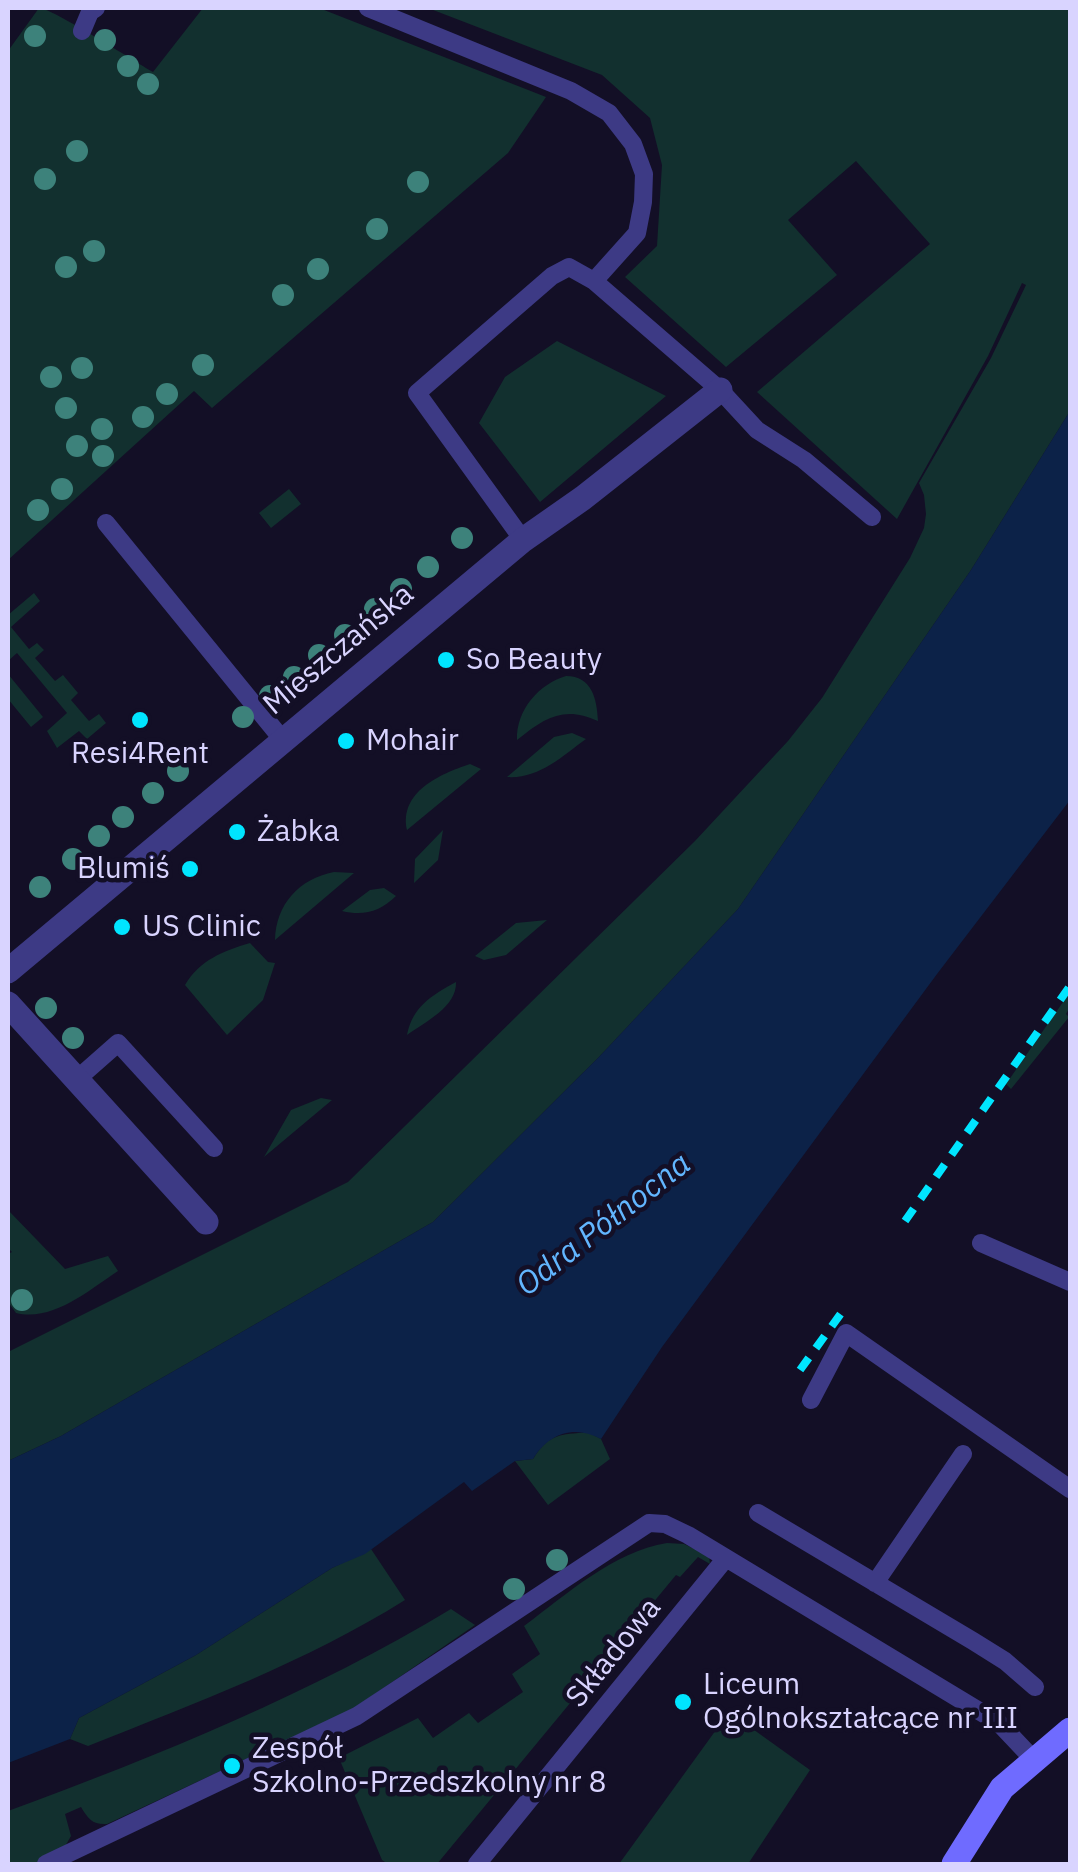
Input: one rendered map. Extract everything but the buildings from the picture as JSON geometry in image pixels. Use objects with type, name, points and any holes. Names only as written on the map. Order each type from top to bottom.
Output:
[{"type":"main road","points":[[954,1864],[1002,1788],[1070,1730]]},
{"type":"street","name":"Mieszczańska","points":[[8,971],[523,540],[720,390]]},
{"type":"street","points":[[8,1004],[206,1222]]},
{"type":"lane","points":[[368,8],[571,91],[608,113],[633,144],[644,174],[642,202],[637,233],[594,281]]},
{"type":"lane","points":[[82,31],[90,9]]},
{"type":"lane","points":[[523,540],[417,393],[552,276],[569,267],[594,281],[720,390],[757,430],[804,460],[872,517]]},
{"type":"lane","points":[[106,523],[282,739]]},
{"type":"lane","points":[[76,1080],[118,1043],[214,1148]]},
{"type":"lane","points":[[981,1243],[1070,1282]]},
{"type":"lane","points":[[811,1400],[846,1334],[1070,1489]]},
{"type":"lane","points":[[875,1583],[964,1454]]},
{"type":"lane","points":[[758,1513],[989,1651],[1035,1687]]},
{"type":"lane","points":[[46,1864],[358,1716],[649,1523],[665,1524],[722,1563],[999,1723],[1034,1759]]},
{"type":"lane","name":"Składowa","points":[[477,1864],[722,1563]]},
{"type":"green space","points":[[39,8],[76,25],[153,72],[203,8],[319,8],[546,97],[508,153],[212,408],[194,391],[8,560],[8,51]]},
{"type":"green space","points":[[428,8],[1070,8],[1070,411],[971,570],[738,909],[599,1057],[433,1222],[61,1436],[8,1461],[8,1352],[348,1182],[695,841],[788,741],[822,698],[910,558],[926,514],[919,483],[991,358],[1026,285],[1022,283],[988,356],[897,519],[757,392],[930,244],[856,161],[788,220],[837,275],[726,367],[625,277],[657,246],[662,165],[650,118],[602,75]]},
{"type":"green space","points":[[557,341],[666,396],[540,502],[479,423],[505,377]]},
{"type":"green space","points":[[289,489],[301,504],[271,528],[259,513]]},
{"type":"green space","points":[[34,593],[40,601],[11,627],[29,649],[37,643],[44,650],[35,658],[55,681],[63,675],[78,693],[71,700],[89,721],[99,714],[106,723],[87,739],[79,731],[57,748],[47,731],[67,713],[17,653],[8,661],[8,615]]},
{"type":"green space","points":[[8,674],[43,717],[31,727],[8,699]]},
{"type":"green space","points":[[566,676],[587,684],[594,697],[598,721],[575,714],[555,716],[517,740],[520,718],[531,700],[547,685]]},
{"type":"green space","points":[[572,733],[586,739],[539,771],[507,777],[554,737]]},
{"type":"green space","points":[[470,764],[481,769],[407,830],[409,805],[424,786]]},
{"type":"green space","points":[[443,830],[438,860],[414,883],[415,859]]},
{"type":"green space","points":[[334,872],[354,873],[275,940],[280,915],[292,895],[310,881]]},
{"type":"green space","points":[[384,888],[396,896],[384,906],[364,913],[342,911],[370,890]]},
{"type":"green space","points":[[547,920],[506,955],[484,960],[475,956],[516,923]]},
{"type":"green space","points":[[250,943],[268,962],[275,963],[263,1000],[227,1035],[185,985],[213,958]]},
{"type":"green space","points":[[456,982],[446,1006],[407,1035],[424,1003]]},
{"type":"green space","points":[[1070,992],[1066,1014],[1069,1017],[1011,1089],[1006,1084]]},
{"type":"green space","points":[[321,1098],[332,1100],[264,1157],[291,1110]]},
{"type":"green space","points":[[8,1210],[65,1269],[108,1256],[118,1271],[57,1309],[30,1315],[16,1313],[8,1302],[8,1254],[12,1252],[8,1248]]},
{"type":"green space","points":[[588,1432],[601,1439],[610,1459],[548,1505],[515,1461],[533,1459],[544,1444],[556,1437]]},
{"type":"green space","points":[[667,1543],[684,1544],[709,1556],[710,1564],[698,1557],[680,1577],[676,1575],[437,1864],[388,1864],[382,1860],[339,1758],[418,1718],[433,1738],[469,1713],[478,1723],[523,1692],[512,1674],[540,1654],[524,1626],[609,1565]]},
{"type":"green space","points":[[371,1549],[405,1600],[329,1643],[210,1697],[88,1746],[70,1739],[79,1718],[196,1655],[332,1568]]},
{"type":"green space","points":[[451,1609],[475,1625],[353,1709],[107,1824],[91,1820],[81,1807],[65,1814],[71,1836],[61,1864],[8,1864],[8,1811],[122,1768],[290,1695]]},
{"type":"green space","points":[[729,1712],[810,1770],[748,1864],[619,1864]]},
{"type":"water","name":"Odra Północna","points":[[1070,411],[1070,800],[662,1347],[601,1439],[581,1432],[562,1434],[546,1443],[533,1459],[515,1461],[472,1491],[464,1482],[365,1554],[332,1568],[196,1655],[79,1718],[70,1739],[8,1763],[8,1461],[61,1436],[433,1222],[599,1057],[738,909],[971,570]]},
{"type":"railway","points":[[905,1221],[1070,986]]},
{"type":"railway","points":[[800,1370],[842,1312]]},
{"type":"place","name":"So Beauty","points":[[446,660]]},
{"type":"place","name":"Resi4Rent","points":[[140,720]]},
{"type":"place","name":"Mohair","points":[[346,741]]},
{"type":"place","name":"Żabka","points":[[237,832]]},
{"type":"place","name":"Blumiś","points":[[190,869]]},
{"type":"place","name":"US Clinic","points":[[122,927]]},
{"type":"place","name":"Liceum Ogólnokształcące nr III","points":[[683,1702]]},
{"type":"place","name":"Zespół Szkolno-Przedszkolny nr 8","points":[[232,1766]]}]
